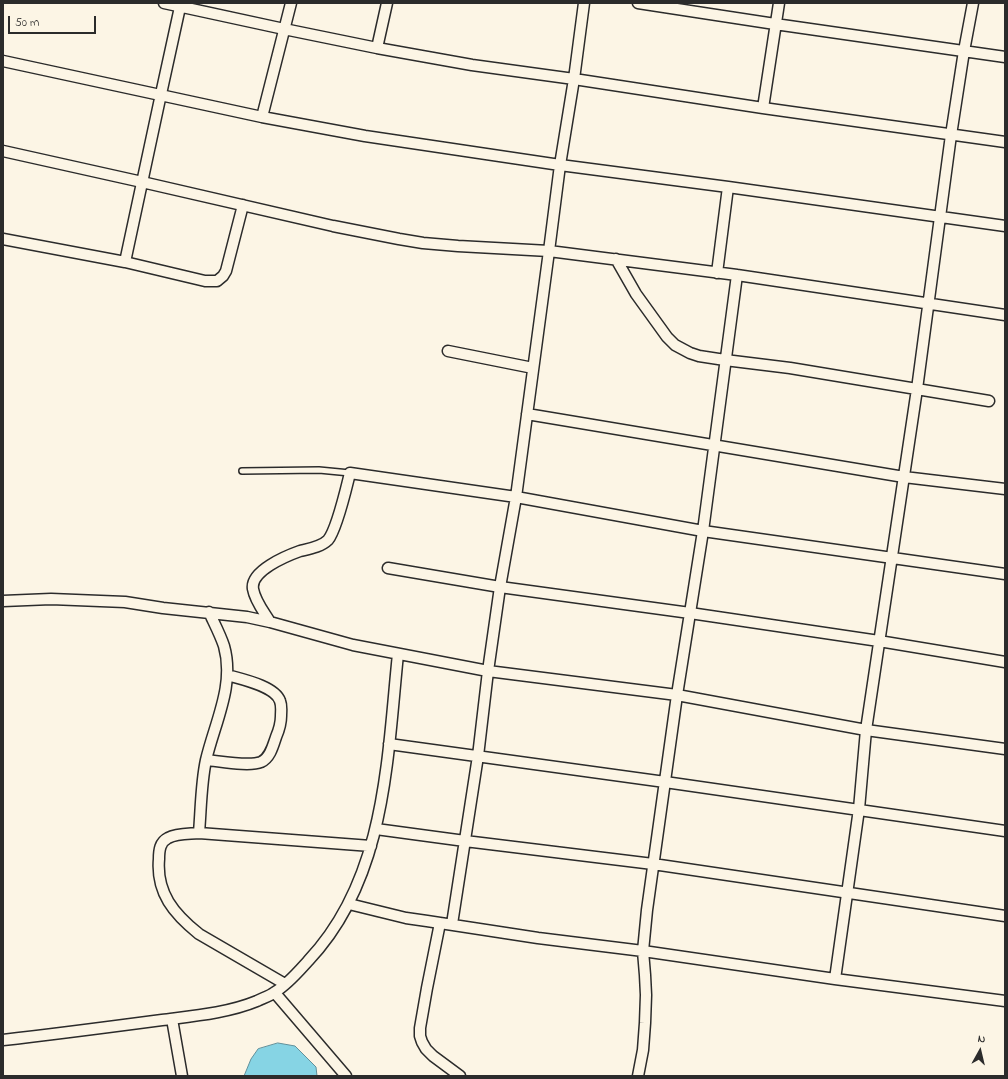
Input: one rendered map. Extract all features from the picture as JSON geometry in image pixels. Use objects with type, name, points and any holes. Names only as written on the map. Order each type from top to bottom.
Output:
[{"type":"street","points":[[164,3],[377,48],[472,65],[1005,142]]},
{"type":"street","points":[[262,117],[291,3]]},
{"type":"street","points":[[377,48],[387,3]]},
{"type":"street","points":[[452,924],[478,756],[500,587],[516,496],[560,165],[574,79],[584,3]]},
{"type":"street","points":[[638,3],[1005,57]]},
{"type":"street","points":[[764,108],[779,3]]},
{"type":"street","points":[[835,979],[859,810],[866,730],[917,389],[951,135],[973,3]]},
{"type":"street","points":[[125,262],[180,7]]},
{"type":"street","points":[[3,61],[262,117],[365,136],[560,165],[1005,226]]},
{"type":"street","points":[[3,151],[363,233],[423,243],[549,251],[616,259],[736,275],[1005,315]]},
{"type":"street","points":[[717,273],[728,187]]},
{"type":"street","points":[[3,239],[125,262],[196,280],[212,282],[217,281],[223,276],[227,267],[243,205]]},
{"type":"street","points":[[616,259],[636,294],[653,318],[667,337],[682,350],[699,356],[790,368],[989,401]]},
{"type":"street","points":[[638,1076],[642,1050],[646,995],[643,952],[653,864],[677,695],[703,531],[736,275]]},
{"type":"street","points":[[448,351],[533,368]]},
{"type":"street","points":[[527,414],[904,477],[1005,489]]},
{"type":"street","points":[[270,622],[254,595],[252,584],[254,580],[262,570],[278,561],[297,552],[325,542],[329,538],[333,531],[350,473],[516,496],[703,531],[1005,574]]},
{"type":"street","points":[[388,568],[500,587],[879,641],[1005,662]]},
{"type":"street","points":[[3,601],[51,599],[125,602],[163,608],[247,617],[353,645],[488,671],[677,695],[866,730],[1005,749]]},
{"type":"street","points":[[199,833],[203,778],[206,760],[225,693],[227,674],[227,662],[223,645],[209,612]]},
{"type":"street","points":[[3,1040],[72,1033],[226,1010],[256,1001],[275,993],[286,984],[324,943],[349,904],[360,880],[376,828],[382,799],[398,654]]},
{"type":"street","points":[[206,760],[239,764],[260,762],[267,757],[279,731],[282,707],[280,700],[275,693],[269,688],[227,674]]},
{"type":"street","points":[[389,744],[1005,831]]},
{"type":"street","points":[[376,828],[465,841],[653,864],[1005,916]]},
{"type":"street","points":[[286,984],[200,934],[176,913],[168,902],[162,888],[158,870],[159,850],[162,843],[167,838],[172,836],[199,833],[371,846]]},
{"type":"street","points":[[349,904],[406,918],[538,938],[1005,1001]]},
{"type":"street","points":[[440,923],[426,994],[420,1036],[426,1049],[460,1076]]},
{"type":"street","points":[[275,993],[346,1076]]},
{"type":"street","points":[[172,1018],[182,1076]]},
{"type":"lane","points":[[242,471],[264,472],[319,470],[350,473]]},
{"type":"water","points":[[278,1043],[295,1046],[316,1067],[317,1076],[244,1076],[251,1059],[258,1049]]}]
